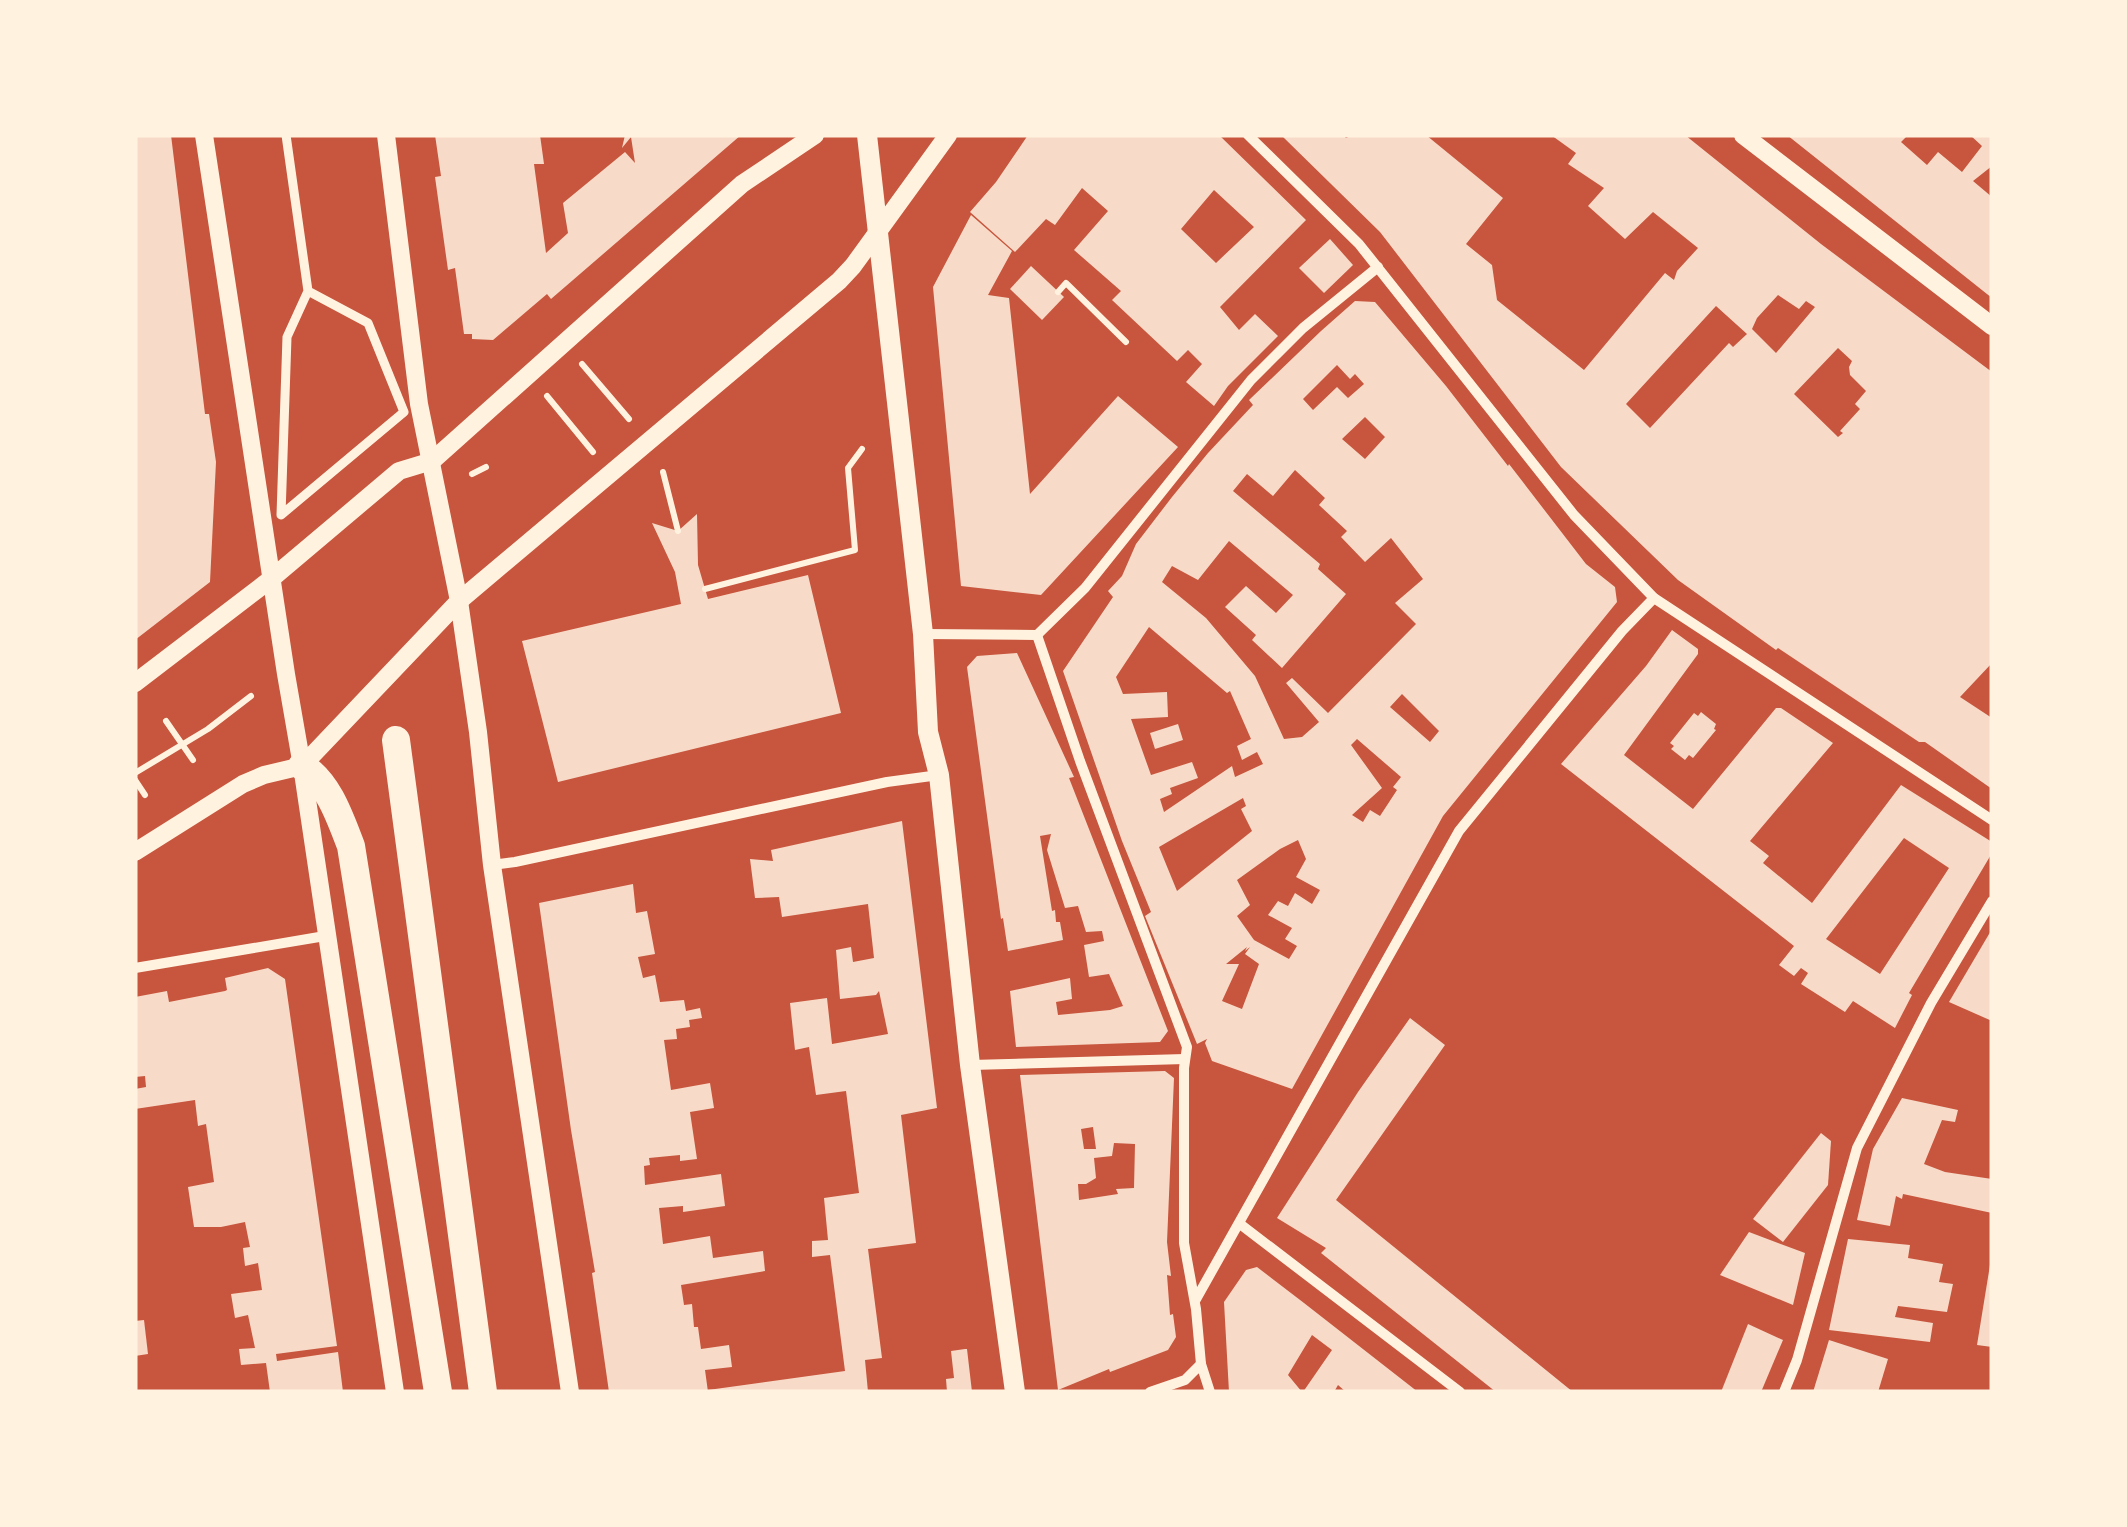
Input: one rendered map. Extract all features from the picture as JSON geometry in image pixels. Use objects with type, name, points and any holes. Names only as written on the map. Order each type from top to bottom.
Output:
[{"type":"highway","points":[[396,740],[483,1392]]},
{"type":"highway","points":[[302,766],[326,792],[351,846],[438,1392]]},
{"type":"main road","points":[[866,135],[923,634],[928,732],[939,775],[970,1065],[1015,1392]]},
{"type":"street","points":[[204,135],[395,1392]]},
{"type":"street","points":[[286,135],[308,291],[287,337],[282,515],[404,412],[368,324],[308,291]]},
{"type":"street","points":[[386,135],[419,404],[459,601],[492,865],[570,1392]]},
{"type":"street","points":[[135,683],[271,579],[399,471],[432,461],[742,184],[814,135]]},
{"type":"street","points":[[135,852],[242,784],[302,766],[459,601],[840,280],[948,135]]},
{"type":"street","points":[[1248,135],[1359,244],[1574,514],[1654,598],[1992,820]]},
{"type":"street","points":[[1743,135],[1992,326]]},
{"type":"street","points":[[923,634],[1037,634],[1085,588],[1251,380],[1303,328],[1378,267]]},
{"type":"street","points":[[1195,1301],[1459,831],[1622,631],[1654,598]]},
{"type":"street","points":[[1037,634],[1187,1047],[1184,1243],[1202,1364],[1210,1392]]},
{"type":"street","points":[[492,865],[886,782],[939,775]]},
{"type":"street","points":[[1784,1392],[1797,1360],[1856,1148],[1931,1003],[1992,901]]},
{"type":"street","points":[[135,968],[326,936]]},
{"type":"street","points":[[970,1065],[1184,1059]]},
{"type":"street","points":[[1240,1224],[1460,1392]]},
{"type":"street","points":[[1150,1392],[1185,1380],[1202,1364]]},
{"type":"path","points":[[1058,292],[1066,283],[1126,342]]},
{"type":"path","points":[[576,358],[636,428]]},
{"type":"path","points":[[539,386],[597,456]]},
{"type":"path","points":[[705,589],[855,550],[848,468],[862,450]]},
{"type":"path","points":[[472,474],[486,467]]},
{"type":"path","points":[[663,472],[678,531]]},
{"type":"path","points":[[145,794],[135,776],[251,696]]},
{"type":"path","points":[[166,721],[193,760]]},
{"type":"building","points":[[135,135],[171,135],[205,414],[209,414],[216,462],[210,582],[135,640]]},
{"type":"building","points":[[435,135],[540,135],[544,164],[534,164],[546,253],[568,233],[563,203],[625,152],[635,163],[631,137],[622,148],[625,135],[741,135],[551,299],[547,294],[493,340],[472,339],[472,334],[464,334],[455,268],[448,270],[435,177],[441,176]]},
{"type":"building","points":[[1028,135],[1219,135],[1306,220],[1220,307],[1239,330],[1255,314],[1278,336],[1228,386],[1214,406],[1186,382],[1202,364],[1188,350],[1177,361],[1112,300],[1121,291],[1074,250],[1108,211],[1082,188],[1055,225],[1046,219],[1015,252],[970,212]],"holes":[[[1214,190],[1254,227],[1216,263],[1181,229]]]},
{"type":"building","points":[[1281,135],[1426,135],[1503,198],[1466,244],[1492,265],[1497,300],[1584,370],[1665,273],[1674,280],[1698,248],[1653,212],[1625,239],[1588,206],[1604,188],[1568,164],[1576,153],[1551,135],[1685,135],[1821,244],[1992,372],[1992,663],[1960,697],[1992,718],[1992,789],[1925,742],[1919,742],[1776,650],[1678,580],[1561,467],[1380,232]],"holes":[[[1778,295],[1799,309],[1806,301],[1815,307],[1776,353],[1752,329]],[[1716,306],[1747,334],[1733,347],[1729,343],[1650,428],[1626,404]],[[1838,348],[1852,361],[1850,375],[1866,391],[1855,404],[1860,409],[1838,437],[1794,394]]]},
{"type":"building","points":[[1787,135],[1908,135],[1901,142],[1927,165],[1938,152],[1962,172],[1982,146],[1970,135],[1992,135],[1992,166],[1973,181],[1992,197],[1992,298]]},
{"type":"building","points":[[971,215],[1012,251],[988,295],[1009,298],[1030,494],[1118,396],[1178,447],[1041,595],[961,586],[933,287]]},
{"type":"building","points":[[1330,239],[1353,265],[1324,293],[1299,268]]},
{"type":"building","points":[[1031,266],[1064,297],[1042,320],[1010,289]]},
{"type":"building","points":[[1355,301],[1375,302],[1586,564],[1615,587],[1617,602],[1443,816],[1292,1089],[1212,1061],[1207,1039],[1197,1044],[1145,916],[1151,912],[1063,671],[1113,597],[1108,591],[1122,576],[1136,544],[1208,453],[1253,405],[1249,400]],"holes":[[[1337,365],[1350,379],[1355,374],[1364,384],[1348,398],[1337,387],[1313,410],[1303,399]],[[1365,417],[1385,437],[1365,459],[1342,439]],[[1295,470],[1325,498],[1319,505],[1347,531],[1341,537],[1365,562],[1391,538],[1423,579],[1395,603],[1416,624],[1328,713],[1292,678],[1286,683],[1319,722],[1302,737],[1284,739],[1255,676],[1206,618],[1162,582],[1172,566],[1198,580],[1229,541],[1293,595],[1276,613],[1246,586],[1225,607],[1256,635],[1252,640],[1282,668],[1346,594],[1318,569],[1320,564],[1233,491],[1247,474],[1273,496]],[[1149,627],[1227,693],[1230,691],[1251,739],[1237,746],[1242,760],[1257,752],[1263,764],[1235,777],[1232,766],[1164,812],[1160,799],[1172,794],[1170,788],[1198,778],[1192,762],[1151,775],[1131,719],[1168,717],[1167,692],[1123,694],[1116,677]],[[1402,694],[1439,731],[1430,742],[1390,707]],[[1357,739],[1401,777],[1380,816],[1370,810],[1363,822],[1352,815],[1382,788],[1351,745]],[[1243,798],[1246,806],[1241,809],[1252,831],[1177,891],[1159,847]],[[1298,840],[1306,859],[1296,877],[1320,890],[1312,904],[1295,893],[1288,906],[1278,901],[1268,915],[1292,928],[1285,939],[1297,946],[1289,959],[1254,940],[1237,916],[1250,905],[1237,880]],[[1250,947],[1245,954],[1259,964],[1242,1009],[1222,1001],[1239,964],[1226,964]]]},
{"type":"building","points":[[697,514],[698,565],[708,599],[808,575],[841,713],[558,782],[522,641],[681,604],[675,572],[652,523],[678,531]]},
{"type":"building","points":[[1672,630],[1698,649],[1624,755],[1693,809],[1776,708],[1833,743],[1750,841],[1769,856],[1763,863],[1812,903],[1901,785],[1992,842],[1992,853],[1909,993],[1912,995],[1895,1028],[1853,1001],[1845,1012],[1801,984],[1808,973],[1801,968],[1794,976],[1779,965],[1794,946],[1561,764]],"holes":[[[1904,838],[1949,868],[1880,974],[1826,939]]]},
{"type":"building","points":[[1017,653],[1074,777],[1069,778],[1168,1031],[1160,1042],[1016,1047],[1010,991],[1070,978],[1072,999],[1056,1002],[1058,1015],[1123,1006],[1109,974],[1089,977],[1084,945],[1104,941],[1102,931],[1086,932],[1078,906],[1065,908],[1047,850],[1051,834],[1040,836],[1052,911],[1055,910],[1056,922],[1060,922],[1063,940],[1008,951],[967,667],[977,656]]},
{"type":"building","points":[[1701,712],[1716,724],[1716,730],[1693,758],[1689,755],[1685,760],[1671,749],[1674,746],[1670,743],[1694,713],[1698,716]]},
{"type":"building","points":[[1178,724],[1183,740],[1155,749],[1150,733]]},
{"type":"building","points":[[902,821],[937,1108],[901,1115],[916,1243],[868,1249],[882,1358],[865,1360],[868,1392],[709,1392],[845,1371],[830,1255],[812,1257],[812,1241],[828,1240],[824,1198],[859,1193],[846,1091],[816,1095],[809,1047],[795,1050],[790,1003],[827,998],[832,1044],[888,1034],[879,991],[876,995],[840,999],[836,950],[851,947],[853,962],[874,958],[868,904],[782,917],[779,897],[755,898],[750,859],[773,861],[771,850]]},
{"type":"building","points":[[633,884],[636,913],[647,911],[655,954],[638,957],[643,978],[655,975],[660,1002],[684,1000],[686,1011],[700,1008],[702,1018],[689,1020],[690,1027],[676,1029],[677,1039],[664,1040],[671,1090],[710,1083],[714,1108],[690,1112],[697,1159],[680,1161],[680,1155],[649,1158],[650,1165],[644,1166],[645,1185],[721,1174],[725,1206],[683,1212],[683,1206],[659,1208],[663,1244],[710,1236],[713,1258],[763,1251],[765,1271],[681,1285],[684,1305],[692,1304],[701,1349],[729,1345],[732,1367],[705,1370],[708,1392],[609,1392],[592,1273],[595,1272],[539,903]]},
{"type":"building","points":[[1992,929],[1992,1021],[1949,1002]]},
{"type":"building","points":[[268,968],[285,979],[337,1346],[276,1354],[277,1361],[338,1352],[343,1392],[270,1392],[266,1363],[241,1365],[239,1349],[255,1348],[248,1315],[235,1318],[231,1294],[262,1290],[258,1263],[245,1266],[243,1248],[250,1247],[245,1222],[194,1227],[188,1187],[214,1182],[206,1124],[198,1126],[195,1100],[135,1109],[135,1089],[146,1087],[145,1076],[135,1077],[135,997],[167,991],[169,1002],[225,991],[225,978]]},
{"type":"building","points":[[1410,1018],[1445,1045],[1336,1200],[1573,1392],[1496,1392],[1321,1253],[1326,1248],[1277,1218]]},
{"type":"building","points":[[1165,1071],[1174,1078],[1167,1242],[1171,1276],[1167,1275],[1176,1337],[1168,1350],[1058,1390],[1020,1075]],"holes":[[[1093,1127],[1096,1149],[1084,1149],[1081,1129]],[[1114,1143],[1135,1144],[1134,1188],[1079,1200],[1078,1184],[1096,1178],[1094,1158],[1112,1156]]]},
{"type":"building","points":[[1902,1098],[1958,1110],[1955,1122],[1942,1120],[1924,1164],[1945,1172],[1992,1179],[1992,1213],[1903,1194],[1902,1199],[1896,1196],[1890,1226],[1857,1220],[1873,1149]]},
{"type":"building","points":[[1821,1133],[1831,1141],[1828,1185],[1783,1242],[1753,1219]]},
{"type":"building","points":[[1749,1232],[1805,1253],[1793,1305],[1720,1275]]},
{"type":"building","points":[[1848,1239],[1910,1245],[1908,1258],[1943,1264],[1939,1282],[1953,1284],[1947,1312],[1898,1306],[1895,1317],[1933,1323],[1930,1342],[1829,1330]]},
{"type":"building","points":[[1992,1265],[1992,1347],[1977,1345]]},
{"type":"building","points":[[1257,1267],[1418,1392],[1346,1392],[1338,1385],[1334,1392],[1303,1392],[1332,1350],[1312,1335],[1288,1375],[1302,1392],[1229,1392],[1224,1302],[1246,1270]]},
{"type":"building","points":[[144,1320],[148,1354],[135,1356],[135,1321]]},
{"type":"building","points":[[1748,1324],[1783,1340],[1761,1392],[1721,1392]]},
{"type":"building","points":[[1829,1340],[1888,1359],[1878,1392],[1813,1392]]},
{"type":"building","points":[[967,1349],[972,1392],[947,1392],[946,1379],[954,1378],[951,1351]]}]
